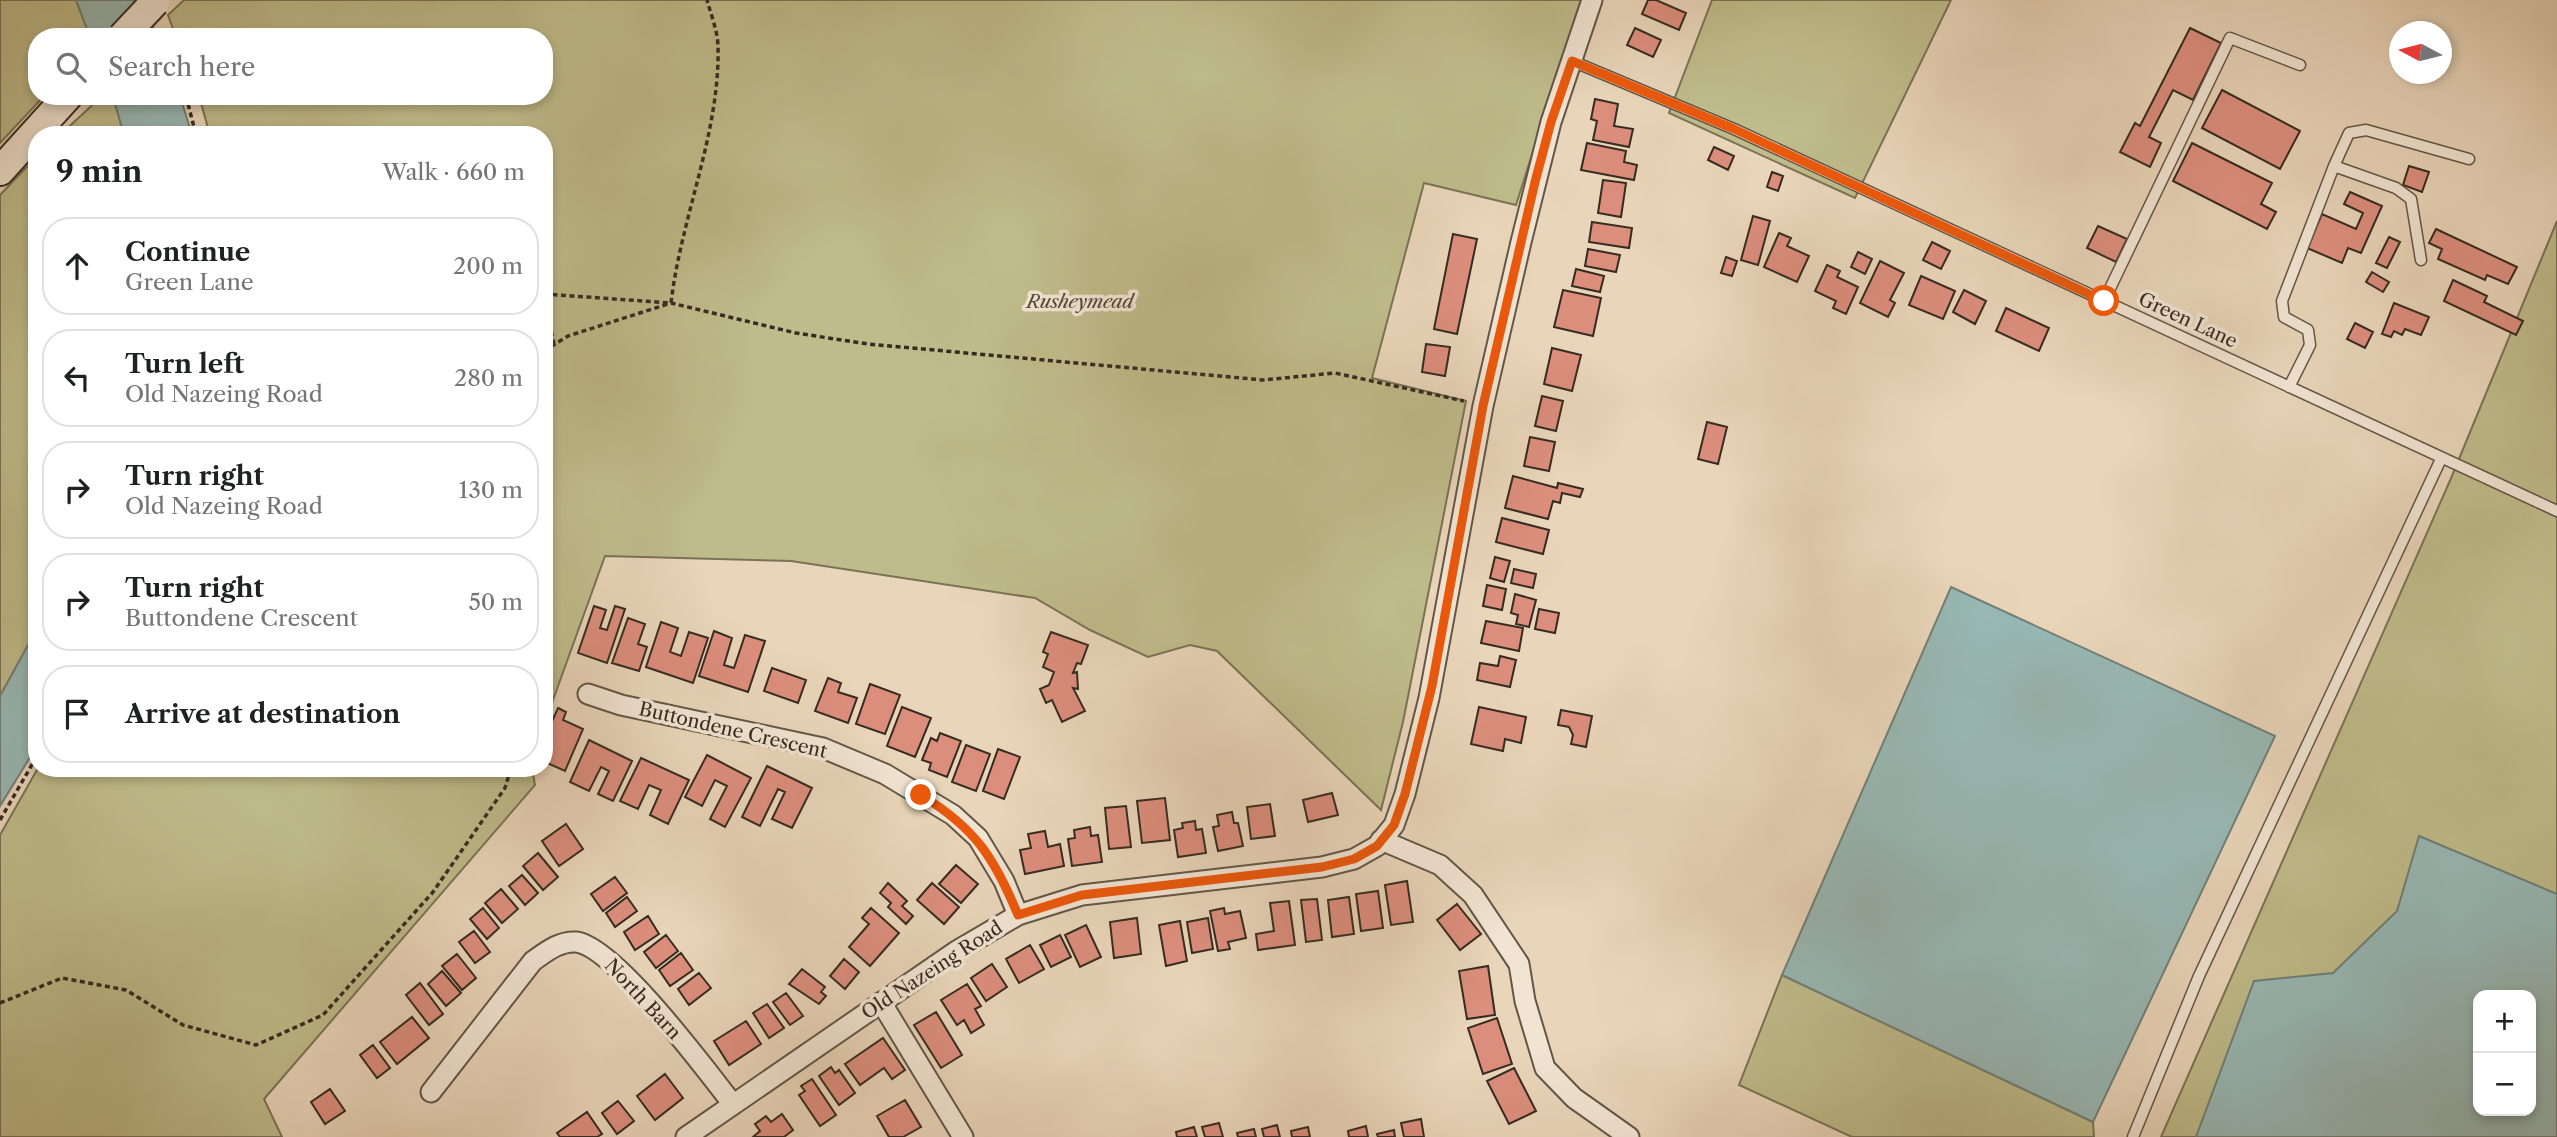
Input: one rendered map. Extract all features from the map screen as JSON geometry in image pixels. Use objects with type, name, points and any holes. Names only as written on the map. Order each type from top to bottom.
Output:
[{"type":"main road","points":[[130,28],[156,1]]},
{"type":"main road","points":[[41,126],[60,105]]},
{"type":"main road","points":[[0,172],[28,141]]},
{"type":"street","name":"Old Nazeing Road","points":[[686,1137],[966,945],[1018,915],[1082,895],[1322,867],[1354,859],[1381,840],[1394,825],[1429,698],[1483,406],[1541,158],[1592,0]]},
{"type":"street","name":"Buttondene Crescent","points":[[588,694],[621,705],[823,748],[885,774],[953,815],[978,838],[1004,881],[1018,915]]},
{"type":"street","points":[[1381,840],[1440,865],[1473,895],[1519,964],[1525,1001],[1545,1068],[1574,1098],[1629,1137]]},
{"type":"street","name":"North Barn","points":[[431,1093],[533,961],[554,946],[576,942],[598,950],[653,1006],[732,1103]]},
{"type":"street","points":[[881,1002],[963,1137]]},
{"type":"lane","points":[[2104,301],[2230,38],[2300,65]]},
{"type":"lane","name":"Green Lane","points":[[1572,61],[1734,129],[2557,512]]},
{"type":"lane","points":[[2289,387],[2310,345],[2308,330],[2284,317],[2282,301],[2348,133],[2366,130],[2469,159]]},
{"type":"lane","points":[[2334,166],[2396,188],[2411,199],[2421,260]]},
{"type":"lane","points":[[2133,1137],[2199,976],[2441,459]]},
{"type":"path","points":[[671,303],[676,261],[715,107],[719,44],[706,0]]},
{"type":"path","points":[[188,105],[194,126]]},
{"type":"path","points":[[553,296],[671,303],[796,333],[868,344],[1263,380],[1335,373],[1483,406]]},
{"type":"path","points":[[553,336],[555,345],[568,336],[671,303]]},
{"type":"path","points":[[0,820],[28,771]]},
{"type":"path","points":[[0,1003],[62,978],[126,990],[183,1025],[256,1045],[323,1016],[433,892],[505,788],[508,777]]},
{"type":"path","points":[[126,990],[128,984]]},
{"type":"green space","points":[[0,0],[76,0],[87,28],[28,28],[28,105],[36,105],[0,143]]},
{"type":"green space","name":"Rusheymead","points":[[184,0],[1581,0],[1516,205],[1424,183],[1372,378],[1466,401],[1403,722],[1381,810],[1217,651],[1190,645],[1148,657],[1090,630],[1035,598],[791,561],[605,556],[553,700],[553,126],[207,126],[202,105],[553,105],[553,28],[173,28],[168,15]]},
{"type":"green space","points":[[1712,0],[1951,0],[1855,198],[1669,113]]},
{"type":"green space","points":[[92,105],[116,105],[121,126],[70,126]]},
{"type":"green space","points":[[28,165],[28,645],[0,696],[0,195]]},
{"type":"green space","points":[[2557,221],[2557,1137],[2161,1137],[2452,476]]},
{"type":"green space","points":[[33,777],[534,777],[535,785],[264,1099],[282,1137],[0,1137],[0,835]]},
{"type":"green space","points":[[1782,975],[2093,1122],[2094,1137],[1852,1137],[1739,1085]]},
{"type":"water","points":[[76,0],[142,0],[153,28],[87,28]]},
{"type":"water","points":[[116,105],[183,105],[189,126],[121,126]]},
{"type":"water","points":[[1951,587],[2275,736],[2093,1122],[1782,975]]},
{"type":"water","points":[[28,645],[28,761],[0,806],[0,696]]},
{"type":"water","points":[[2419,836],[2557,894],[2557,1137],[2196,1137],[2254,981],[2333,973],[2397,911]]},
{"type":"building","points":[[1648,0],[1656,0],[1686,13],[1679,30],[1642,14]]},
{"type":"building","points":[[1635,28],[1661,40],[1653,57],[1627,45]]},
{"type":"building","points":[[2190,28],[2221,43],[2193,100],[2173,90],[2149,137],[2161,143],[2150,167],[2120,152],[2135,123],[2140,126]]},
{"type":"building","points":[[2222,90],[2300,131],[2280,169],[2202,128]]},
{"type":"building","points":[[1595,99],[1618,104],[1614,126],[1633,129],[1629,147],[1593,140],[1597,121],[1591,119]]},
{"type":"building","points":[[1587,143],[1626,151],[1624,162],[1637,165],[1634,180],[1581,170]]},
{"type":"building","points":[[2192,143],[2272,183],[2261,204],[2276,212],[2267,229],[2173,181]]},
{"type":"building","points":[[1714,147],[1734,156],[1728,170],[1708,160]]},
{"type":"building","points":[[2409,166],[2429,172],[2422,192],[2403,185]]},
{"type":"building","points":[[1772,172],[1783,176],[1778,191],[1767,187]]},
{"type":"building","points":[[1603,180],[1626,183],[1621,217],[1598,213]]},
{"type":"building","points":[[2350,192],[2382,206],[2361,253],[2348,248],[2342,263],[2307,248],[2322,214],[2356,229],[2363,213],[2344,204]]},
{"type":"building","points":[[1753,216],[1770,221],[1758,265],[1741,260]]},
{"type":"building","points":[[1592,222],[1632,228],[1629,248],[1589,242]]},
{"type":"building","points":[[2098,226],[2127,239],[2116,262],[2087,248]]},
{"type":"building","points":[[2436,229],[2517,267],[2508,284],[2487,275],[2485,280],[2438,259],[2442,249],[2429,243]]},
{"type":"building","points":[[1779,233],[1791,238],[1787,246],[1809,256],[1797,282],[1764,267]]},
{"type":"building","points":[[1453,234],[1477,239],[1457,334],[1434,329]]},
{"type":"building","points":[[2389,237],[2400,242],[2387,268],[2376,263]]},
{"type":"building","points":[[1932,242],[1950,251],[1941,269],[1923,260]]},
{"type":"building","points":[[1588,249],[1620,255],[1616,272],[1585,266]]},
{"type":"building","points":[[1858,252],[1872,259],[1865,274],[1851,267]]},
{"type":"building","points":[[1726,257],[1737,261],[1732,276],[1721,273]]},
{"type":"building","points":[[1880,261],[1904,273],[1890,300],[1895,303],[1888,317],[1860,303]]},
{"type":"building","points":[[1827,265],[1840,271],[1837,277],[1858,287],[1846,314],[1833,308],[1836,301],[1815,291]]},
{"type":"building","points":[[1576,269],[1604,276],[1600,292],[1572,286]]},
{"type":"building","points":[[2372,272],[2389,282],[2383,292],[2366,282]]},
{"type":"building","points":[[1921,276],[1955,291],[1943,319],[1909,305]]},
{"type":"building","points":[[2453,280],[2487,296],[2484,302],[2523,321],[2516,335],[2444,301]]},
{"type":"building","points":[[1563,290],[1601,298],[1593,336],[1554,327]]},
{"type":"building","points":[[1964,290],[1986,301],[1975,324],[1953,312]]},
{"type":"building","points":[[2394,303],[2429,317],[2421,335],[2405,329],[2402,335],[2394,331],[2391,337],[2382,334]]},
{"type":"building","points":[[2006,308],[2049,328],[2039,351],[1996,331]]},
{"type":"building","points":[[2355,323],[2373,332],[2365,348],[2347,339]]},
{"type":"building","points":[[1426,344],[1450,347],[1445,376],[1422,372]]},
{"type":"building","points":[[1552,348],[1581,355],[1572,391],[1544,384]]},
{"type":"building","points":[[1542,396],[1563,401],[1556,431],[1535,426]]},
{"type":"building","points":[[1707,422],[1727,427],[1718,464],[1698,459]]},
{"type":"building","points":[[1530,437],[1555,442],[1549,471],[1524,466]]},
{"type":"building","points":[[1513,476],[1557,488],[1558,483],[1583,489],[1580,497],[1562,493],[1560,503],[1553,501],[1548,519],[1505,508]]},
{"type":"building","points":[[1502,518],[1549,530],[1543,554],[1496,542]]},
{"type":"building","points":[[1495,557],[1510,561],[1504,582],[1490,578]]},
{"type":"building","points":[[1514,569],[1536,574],[1533,588],[1511,583]]},
{"type":"building","points":[[1487,585],[1506,589],[1502,610],[1483,606]]},
{"type":"building","points":[[1515,594],[1536,600],[1529,627],[1516,624],[1518,615],[1511,613]]},
{"type":"building","points":[[594,606],[606,610],[600,628],[607,630],[615,606],[625,609],[607,663],[578,653]]},
{"type":"building","points":[[1539,609],[1559,613],[1555,633],[1535,629]]},
{"type":"building","points":[[628,618],[645,624],[638,644],[647,647],[639,671],[612,663]]},
{"type":"building","points":[[1486,621],[1523,628],[1519,651],[1481,643]]},
{"type":"building","points":[[661,622],[678,628],[670,652],[681,656],[689,632],[708,638],[693,683],[646,667]]},
{"type":"building","points":[[714,631],[732,638],[724,665],[734,668],[745,635],[765,641],[748,692],[699,676]]},
{"type":"building","points":[[1051,632],[1088,645],[1081,664],[1077,663],[1073,673],[1077,672],[1078,689],[1073,688],[1085,711],[1062,722],[1052,700],[1046,703],[1040,689],[1049,685],[1054,672],[1043,667],[1048,654],[1043,652]]},
{"type":"building","points":[[1500,656],[1516,660],[1510,687],[1477,680],[1480,663],[1498,666]]},
{"type":"building","points":[[772,668],[806,680],[798,703],[764,691]]},
{"type":"building","points":[[828,678],[841,683],[838,692],[857,698],[848,723],[815,711]]},
{"type":"building","points":[[870,684],[900,695],[885,734],[856,724]]},
{"type":"building","points":[[902,707],[931,718],[915,757],[887,746]]},
{"type":"building","points":[[1479,707],[1526,717],[1521,743],[1505,739],[1503,751],[1471,744]]},
{"type":"building","points":[[558,708],[566,712],[563,720],[583,729],[565,771],[553,766],[553,719]]},
{"type":"building","points":[[1561,710],[1592,716],[1586,747],[1571,744],[1573,735],[1569,727],[1558,725]]},
{"type":"building","points":[[940,733],[961,741],[947,777],[929,770],[931,763],[922,760],[931,738],[937,741]]},
{"type":"building","points":[[589,740],[632,761],[613,801],[598,794],[609,771],[601,767],[589,791],[570,782]]},
{"type":"building","points":[[966,745],[990,754],[976,791],[952,782]]},
{"type":"building","points":[[998,749],[1020,757],[1004,799],[983,791]]},
{"type":"building","points":[[707,755],[751,778],[725,827],[710,819],[727,786],[715,780],[702,806],[685,797]]},
{"type":"building","points":[[641,758],[689,780],[668,824],[650,815],[661,790],[649,785],[638,809],[620,801]]},
{"type":"building","points":[[767,766],[812,788],[792,828],[772,819],[785,792],[778,789],[760,826],[742,817]]},
{"type":"building","points":[[1332,793],[1338,815],[1308,822],[1303,800]]},
{"type":"building","points":[[1165,798],[1170,840],[1142,843],[1137,801]]},
{"type":"building","points":[[1270,804],[1275,836],[1251,839],[1247,807]]},
{"type":"building","points":[[1126,806],[1131,847],[1109,849],[1105,808]]},
{"type":"building","points":[[1232,812],[1234,823],[1238,823],[1243,846],[1218,851],[1213,827],[1219,826],[1217,815]]},
{"type":"building","points":[[1195,821],[1196,830],[1202,829],[1206,853],[1178,857],[1174,830],[1183,828],[1182,823]]},
{"type":"building","points":[[566,824],[583,849],[559,866],[542,841]]},
{"type":"building","points":[[1090,827],[1091,836],[1098,835],[1102,862],[1072,866],[1068,839],[1075,838],[1074,830]]},
{"type":"building","points":[[1045,831],[1048,847],[1060,844],[1064,866],[1025,874],[1020,850],[1031,848],[1028,834]]},
{"type":"building","points":[[538,853],[558,877],[543,890],[523,866]]},
{"type":"building","points":[[956,865],[978,884],[961,903],[939,884]]},
{"type":"building","points":[[522,875],[538,893],[525,905],[509,886]]},
{"type":"building","points":[[615,877],[627,893],[603,911],[591,894]]},
{"type":"building","points":[[1407,881],[1413,922],[1391,925],[1385,885]]},
{"type":"building","points":[[888,883],[907,901],[902,906],[913,916],[906,924],[888,907],[891,903],[880,893]]},
{"type":"building","points":[[932,883],[959,907],[944,924],[917,900]]},
{"type":"building","points":[[501,889],[518,909],[502,923],[485,903]]},
{"type":"building","points":[[1378,891],[1383,928],[1361,931],[1356,894]]},
{"type":"building","points":[[627,897],[637,911],[615,927],[606,913]]},
{"type":"building","points":[[1349,897],[1354,934],[1332,937],[1328,900]]},
{"type":"building","points":[[1317,899],[1322,940],[1306,942],[1301,900]]},
{"type":"building","points":[[1289,901],[1295,945],[1258,950],[1256,934],[1274,931],[1270,903]]},
{"type":"building","points":[[1457,904],[1481,934],[1460,950],[1437,920]]},
{"type":"building","points":[[483,908],[499,928],[487,939],[470,919]]},
{"type":"building","points":[[871,908],[899,933],[870,966],[849,947],[869,924],[862,918]]},
{"type":"building","points":[[1224,908],[1225,914],[1240,911],[1246,938],[1228,942],[1230,949],[1218,951],[1210,911]]},
{"type":"building","points":[[648,916],[659,934],[635,950],[624,932]]},
{"type":"building","points":[[1137,918],[1141,954],[1114,958],[1110,922]]},
{"type":"building","points":[[1208,918],[1213,949],[1192,953],[1187,922]]},
{"type":"building","points":[[1180,921],[1187,961],[1166,966],[1159,925]]},
{"type":"building","points":[[1086,925],[1101,957],[1080,967],[1065,935]]},
{"type":"building","points":[[474,931],[490,952],[475,963],[459,942]]},
{"type":"building","points":[[666,935],[678,951],[656,968],[644,952]]},
{"type":"building","points":[[1060,935],[1071,957],[1051,967],[1040,945]]},
{"type":"building","points":[[1030,945],[1044,969],[1019,983],[1006,959]]},
{"type":"building","points":[[681,953],[693,970],[670,986],[659,970]]},
{"type":"building","points":[[457,954],[476,978],[462,990],[442,966]]},
{"type":"building","points":[[844,959],[859,972],[845,989],[830,976]]},
{"type":"building","points":[[992,964],[1007,987],[986,1001],[971,978]]},
{"type":"building","points":[[1488,966],[1495,1015],[1467,1019],[1459,971]]},
{"type":"building","points":[[802,969],[825,987],[821,992],[826,996],[819,1004],[789,984]]},
{"type":"building","points":[[442,971],[461,993],[446,1006],[428,984]]},
{"type":"building","points":[[699,973],[711,988],[689,1005],[678,989]]},
{"type":"building","points":[[420,983],[443,1014],[429,1025],[406,995]]},
{"type":"building","points":[[967,984],[981,1006],[975,1009],[984,1025],[971,1033],[964,1020],[957,1025],[941,1000]]},
{"type":"building","points":[[786,993],[803,1016],[790,1025],[773,1002]]},
{"type":"building","points":[[767,1004],[784,1028],[769,1038],[753,1013]]},
{"type":"building","points":[[936,1012],[962,1055],[941,1068],[914,1025]]},
{"type":"building","points":[[412,1017],[429,1038],[397,1064],[380,1042]]},
{"type":"building","points":[[1497,1018],[1512,1064],[1483,1074],[1468,1028]]},
{"type":"building","points":[[746,1021],[761,1044],[729,1065],[714,1041]]},
{"type":"building","points":[[883,1038],[905,1070],[892,1079],[884,1068],[860,1085],[845,1064]]},
{"type":"building","points":[[373,1045],[390,1068],[377,1078],[360,1055]]},
{"type":"building","points":[[831,1067],[835,1073],[839,1070],[855,1093],[839,1105],[819,1076]]},
{"type":"building","points":[[1514,1068],[1536,1111],[1509,1124],[1487,1081]]},
{"type":"building","points":[[665,1074],[683,1098],[655,1120],[637,1096]]},
{"type":"building","points":[[812,1079],[836,1115],[820,1126],[799,1095],[805,1091],[801,1086]]},
{"type":"building","points":[[330,1089],[345,1111],[325,1124],[311,1102]]},
{"type":"building","points":[[905,1100],[921,1127],[903,1137],[889,1137],[877,1116]]},
{"type":"building","points":[[618,1101],[634,1121],[617,1134],[602,1113]]},
{"type":"building","points":[[587,1112],[602,1134],[597,1137],[560,1137],[557,1133]]},
{"type":"building","points":[[782,1114],[793,1130],[784,1137],[753,1137],[760,1131],[755,1124],[766,1116],[771,1122]]},
{"type":"building","points":[[1421,1119],[1424,1137],[1404,1137],[1401,1123]]},
{"type":"building","points":[[1219,1123],[1223,1137],[1205,1137],[1202,1127]]},
{"type":"building","points":[[1277,1125],[1280,1137],[1264,1137],[1262,1129]]},
{"type":"building","points":[[1366,1126],[1368,1137],[1349,1137],[1348,1131]]},
{"type":"building","points":[[1194,1127],[1197,1137],[1177,1137],[1176,1132]]},
{"type":"building","points":[[1308,1127],[1310,1137],[1292,1137],[1291,1131]]},
{"type":"building","points":[[1254,1129],[1256,1137],[1238,1137],[1237,1133]]},
{"type":"building","points":[[1394,1130],[1395,1137],[1378,1137],[1377,1134]]},
{"type":"route","points":[[921,795],[953,815],[978,838],[1004,881],[1018,915],[1082,895],[1322,867],[1354,859],[1377,846],[1394,825],[1405,794],[1429,698],[1453,582],[1483,406],[1535,182],[1551,122],[1572,61],[1734,129],[2104,301]]}]
